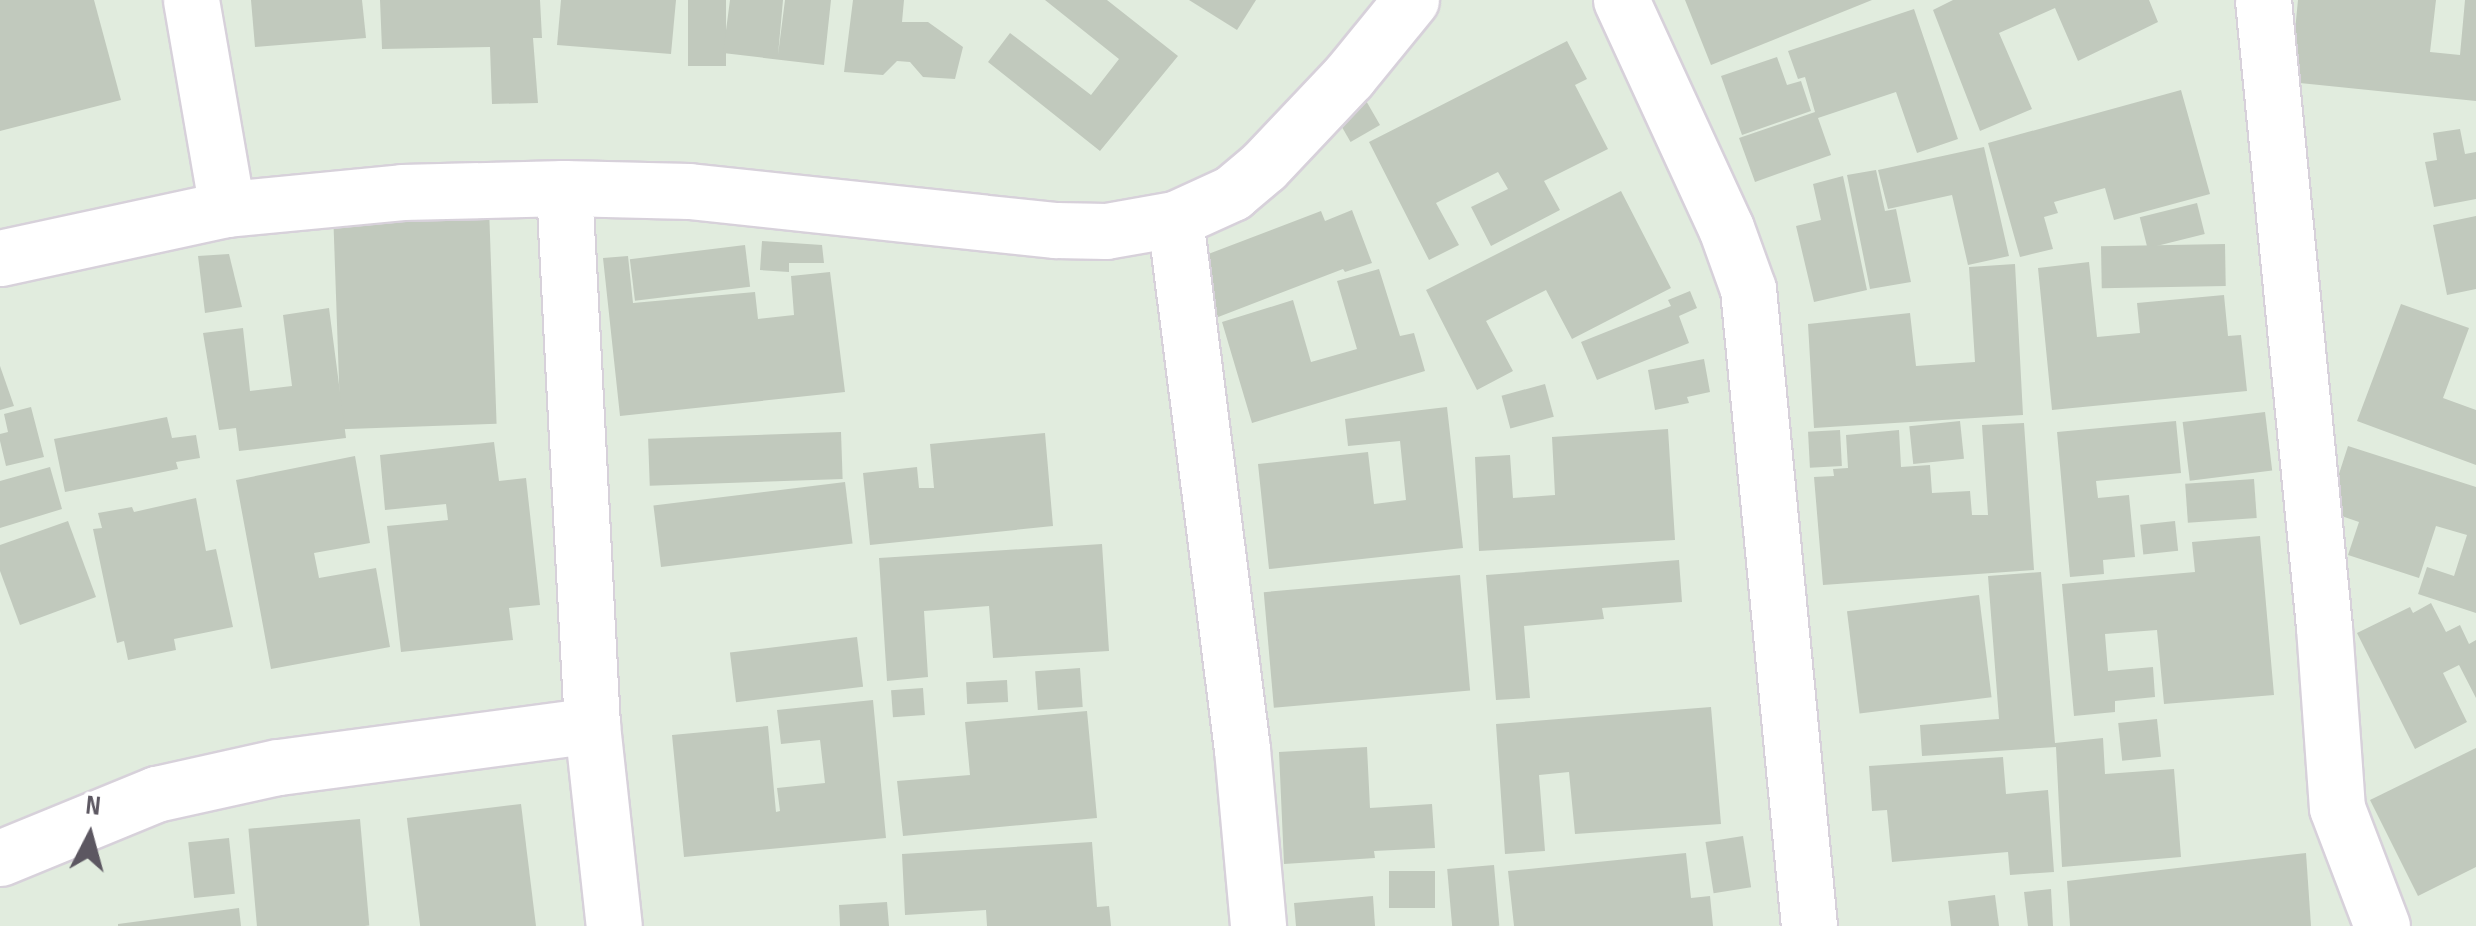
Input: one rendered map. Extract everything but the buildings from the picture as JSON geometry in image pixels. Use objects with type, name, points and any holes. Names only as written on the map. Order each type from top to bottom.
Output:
[{"type":"street","points":[[191,0],[227,209]]},
{"type":"street","points":[[0,258],[227,209],[402,192],[564,188],[689,191],[1016,228],[1106,232],[1175,219],[1232,193],[1264,166],[1349,76],[1410,0]]},
{"type":"street","points":[[1620,0],[1726,228],[1748,289],[1809,926]]},
{"type":"street","points":[[2263,0],[2324,628],[2337,808],[2382,926]]},
{"type":"street","points":[[564,188],[592,724],[614,926]]},
{"type":"street","points":[[1175,219],[1240,729],[1258,926]]},
{"type":"street","points":[[0,858],[156,794],[278,766],[592,724]]}]
